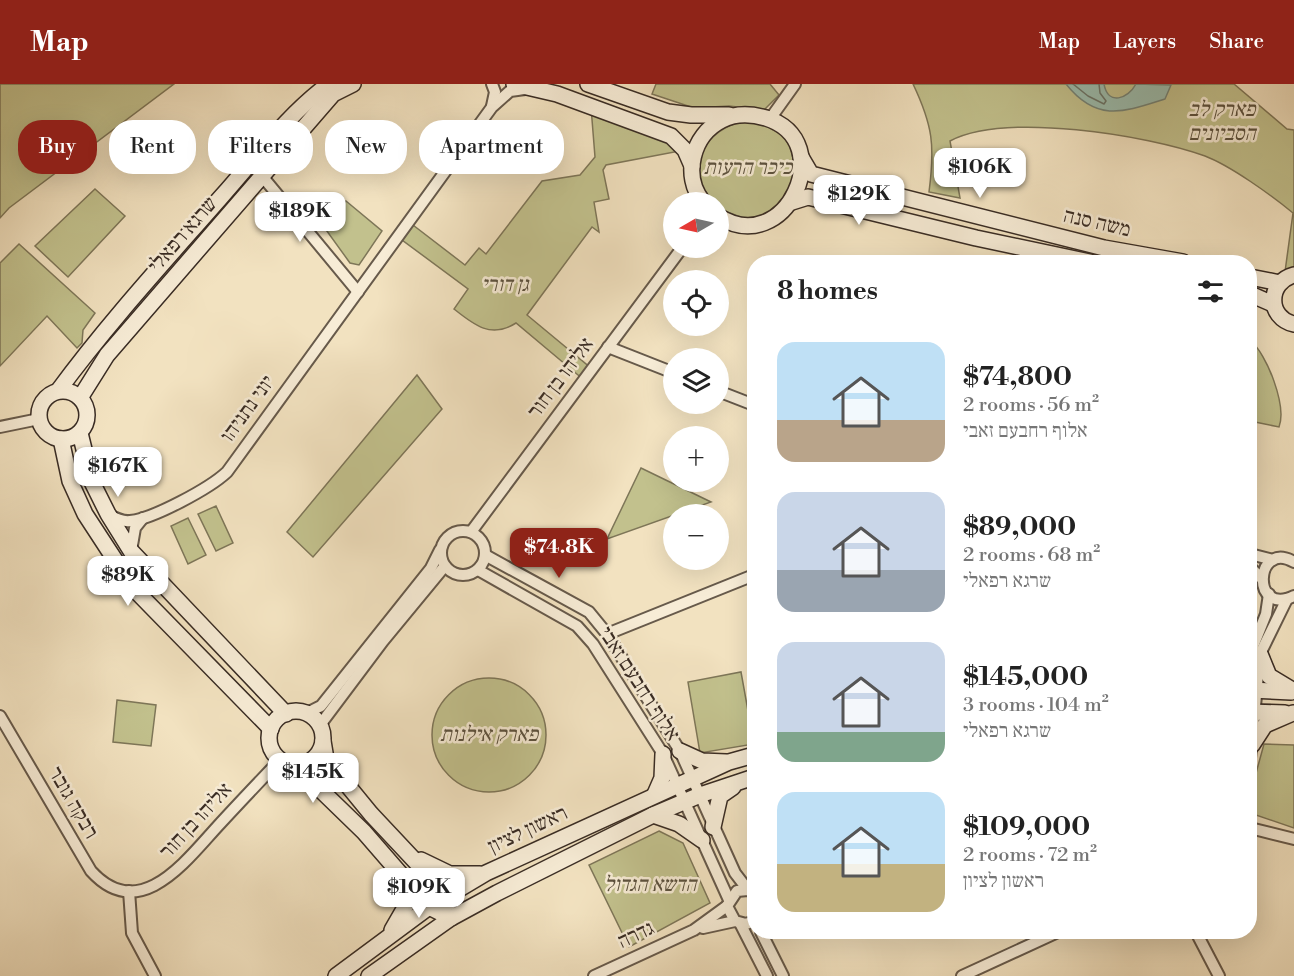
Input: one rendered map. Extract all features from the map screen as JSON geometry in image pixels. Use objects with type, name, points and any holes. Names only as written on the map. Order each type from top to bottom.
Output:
[{"type":"street","name":"שרגא רפאלי","points":[[58,391],[95,340],[249,164],[311,97],[329,84]]},
{"type":"street","name":"שרגא רפאלי","points":[[80,398],[107,355],[333,94],[353,84]]},
{"type":"street","points":[[492,84],[495,92],[492,106]]},
{"type":"street","points":[[514,84],[557,94],[670,136],[685,150],[692,166]]},
{"type":"street","points":[[588,84],[668,112],[691,115],[754,115],[770,119],[795,84]]},
{"type":"street","name":"יוני נתניהו","points":[[108,514],[120,520],[143,518],[212,486],[227,472],[492,106],[510,91],[530,88]]},
{"type":"street","points":[[698,192],[693,182],[692,166],[699,142],[709,129],[722,120],[738,115]]},
{"type":"street","name":"משה סנה","points":[[770,119],[789,133],[811,174],[1104,248],[1144,255]]},
{"type":"street","points":[[729,220],[744,225],[762,223],[779,215],[792,202],[801,180],[801,157]]},
{"type":"street","points":[[262,176],[358,292]]},
{"type":"street","name":"משה סנה","points":[[792,202],[808,196],[976,238],[1057,255]]},
{"type":"street","name":"אליהו בן חור","points":[[471,532],[675,258]]},
{"type":"street","points":[[1292,327],[1281,318],[1273,296],[1280,283],[1294,275]]},
{"type":"street","points":[[1257,278],[1280,283]]},
{"type":"street","points":[[1257,297],[1274,304]]},
{"type":"street","points":[[608,347],[663,369]]},
{"type":"street","points":[[80,433],[61,439],[47,433],[39,419],[41,405],[51,394],[58,391],[74,393],[80,398],[87,411],[87,419],[80,433],[92,482],[108,514],[131,551],[286,714]]},
{"type":"street","points":[[729,395],[747,402]]},
{"type":"street","points":[[0,427],[39,419]]},
{"type":"street","points":[[61,439],[70,481],[85,514],[134,590],[271,729],[271,746],[364,832],[429,907],[451,918]]},
{"type":"street","points":[[131,551],[135,528],[143,518]]},
{"type":"street","points":[[471,532],[482,541],[485,555],[478,570],[472,574],[457,575],[444,567],[442,544],[451,534],[471,532]]},
{"type":"street","points":[[1257,556],[1273,560],[1290,560],[1294,549]]},
{"type":"street","points":[[271,729],[286,714],[307,713],[321,706],[431,568],[441,550]]},
{"type":"street","name":"אלוף רחבעם זאבי","points":[[485,555],[589,612],[607,634],[680,751],[735,873],[747,886]]},
{"type":"street","points":[[1262,579],[1264,568],[1273,560]]},
{"type":"street","points":[[320,725],[383,640],[444,567]]},
{"type":"street","name":"אלוף רחבעם זאבי","points":[[478,570],[577,626],[593,644],[663,754],[728,903],[767,976]]},
{"type":"street","points":[[1257,574],[1269,594],[1257,647]]},
{"type":"street","points":[[607,634],[747,578]]},
{"type":"street","points":[[1257,651],[1291,597],[1269,594]]},
{"type":"street","points":[[1257,657],[1269,676],[1294,692]]},
{"type":"street","points":[[1257,691],[1294,692]]},
{"type":"street","points":[[1257,712],[1293,713]]},
{"type":"street","points":[[307,713],[320,725],[327,759],[403,848],[447,895],[451,918]]},
{"type":"street","points":[[1257,740],[1265,725],[1293,713]]},
{"type":"street","name":"רבקה גובר","points":[[0,716],[92,871],[110,886],[129,891]]},
{"type":"street","points":[[287,762],[310,761],[317,756],[323,741]]},
{"type":"street","points":[[680,751],[702,761],[729,762]]},
{"type":"street","points":[[656,794],[662,778],[663,754]]},
{"type":"street","name":"ראשון לציון","points":[[336,976],[429,907],[486,873],[656,794],[729,762],[747,757]]},
{"type":"street","name":"אליהו בן חור","points":[[129,891],[144,889],[172,875],[287,762]]},
{"type":"street","name":"ראשון לציון","points":[[369,976],[451,918],[653,815],[700,795],[747,779]]},
{"type":"street","points":[[713,827],[720,796],[747,780]]},
{"type":"street","points":[[653,815],[679,824],[702,840]]},
{"type":"street","points":[[1257,825],[1269,832]]},
{"type":"street","points":[[1257,829],[1294,839]]},
{"type":"street","points":[[403,848],[434,869],[450,874],[486,873]]},
{"type":"street","points":[[385,940],[402,916],[406,904],[403,877]]},
{"type":"street","points":[[129,891],[132,933],[155,976]]},
{"type":"street","name":"גדרה","points":[[594,976],[694,930],[728,903],[737,891],[747,891]]},
{"type":"street","name":"גדרה","points":[[694,930],[747,921]]},
{"type":"street","points":[[764,939],[783,976]]},
{"type":"street","points":[[962,976],[1043,939]]},
{"type":"street","points":[[1200,939],[1219,976]]},
{"type":"green space","points":[[0,84],[174,84],[126,120],[109,120],[109,133],[97,142],[97,120],[18,120],[18,174],[54,174],[9,208],[0,218]]},
{"type":"green space","points":[[656,84],[770,84],[779,95],[764,110],[729,106],[694,108],[652,94]]},
{"type":"green space","name":"פארק לב הסביונים","points":[[913,84],[1234,84],[1287,129],[1294,130],[1294,270],[1284,279],[1293,213],[1227,167],[1205,156],[1148,141],[1113,134],[1040,127],[974,132],[950,141],[960,198],[929,192],[932,162],[931,136],[925,112]]},
{"type":"green space","name":"גן דורי","points":[[591,107],[685,150],[606,165],[603,170],[609,199],[594,202],[599,232],[592,227],[527,315],[592,369],[584,380],[516,323],[507,328],[491,330],[476,325],[461,315],[454,309],[468,289],[398,237],[409,222],[465,265],[479,248],[486,254],[542,181],[580,175],[595,157]]},
{"type":"green space","name":"כיכר הרעות","points":[[745,121],[759,122],[782,135],[790,146],[796,171],[786,199],[761,217],[746,219],[729,213],[729,192],[705,192],[703,189],[699,176],[702,152],[709,141],[731,125]]},
{"type":"green space","points":[[95,189],[125,216],[68,277],[35,246]]},
{"type":"green space","points":[[346,201],[382,231],[359,265],[350,263],[324,227]]},
{"type":"green space","points":[[19,244],[95,313],[83,330],[82,343],[77,348],[47,316],[0,366],[0,263]]},
{"type":"green space","points":[[1257,348],[1269,368],[1278,394],[1281,418],[1279,427],[1257,422]]},
{"type":"green space","points":[[417,375],[442,409],[313,557],[287,532]]},
{"type":"green space","points":[[641,468],[663,479],[663,492],[690,492],[711,502],[663,504],[663,519],[607,539]]},
{"type":"green space","points":[[216,506],[233,543],[216,551],[198,514]]},
{"type":"green space","points":[[188,518],[206,555],[188,564],[171,526]]},
{"type":"green space","points":[[741,672],[747,705],[747,745],[700,753],[688,682]]},
{"type":"green space","name":"פארק אילנות","points":[[489,678],[511,682],[521,687],[537,703],[542,713],[546,735],[542,757],[537,767],[521,783],[511,788],[489,792],[467,788],[457,783],[441,767],[436,757],[432,735],[436,713],[441,703],[457,687],[467,682]]},
{"type":"green space","points":[[117,700],[156,705],[151,746],[113,742]]},
{"type":"green space","points":[[1264,744],[1294,745],[1294,828],[1257,815],[1257,770]]},
{"type":"green space","name":"הדשא הגדול","points":[[659,831],[683,843],[710,903],[629,947],[589,865]]},
{"type":"water","points":[[1066,84],[1104,84],[1106,91],[1114,98],[1128,93],[1136,84],[1171,85],[1165,99],[1137,108],[1112,111],[1089,105]]}]
